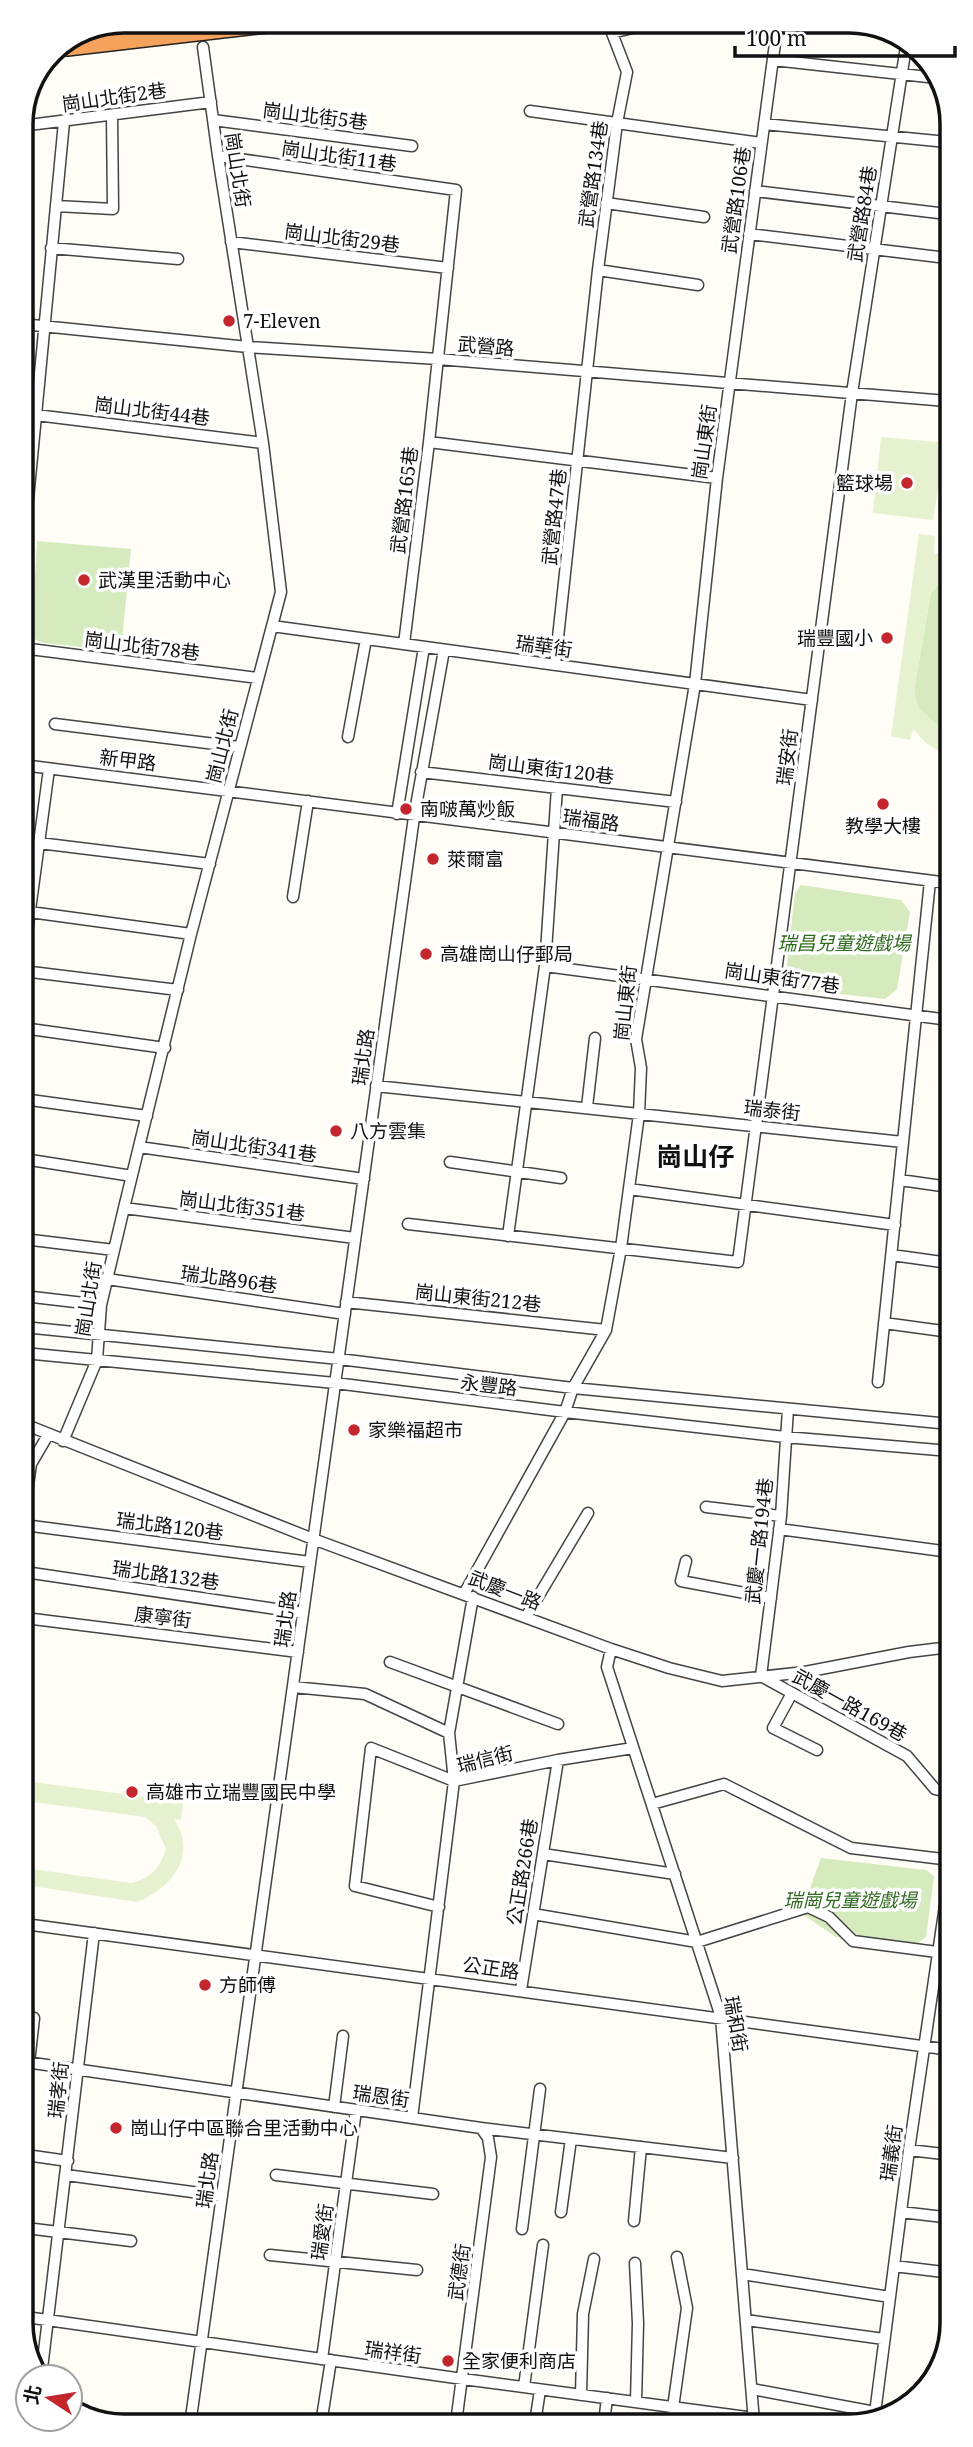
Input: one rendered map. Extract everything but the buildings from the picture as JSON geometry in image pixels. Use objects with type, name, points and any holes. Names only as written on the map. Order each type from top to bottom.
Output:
[{"type":"highway","points":[[86,42],[168,33]]},
{"type":"street","name":"武營路134巷","points":[[586,372],[617,123],[627,72],[612,33]]},
{"type":"street","name":"武營路106巷","points":[[730,384],[776,33]]},
{"type":"street","name":"崗山北街","points":[[63,1441],[97,1360],[101,1305],[124,1208],[191,934],[281,592],[263,443],[203,47]]},
{"type":"street","name":"武營路84巷","points":[[852,393],[904,52]]},
{"type":"street","points":[[773,60],[926,77]]},
{"type":"street","name":"崗山北街2巷","points":[[33,125],[211,102]]},
{"type":"street","points":[[530,111],[761,143]]},
{"type":"street","points":[[56,206],[113,209],[112,115]]},
{"type":"street","name":"崗山北街5巷","points":[[213,120],[412,146]]},
{"type":"street","points":[[33,446],[64,122]]},
{"type":"street","points":[[764,124],[940,141]]},
{"type":"street","name":"崗山北街11巷","points":[[218,156],[456,190]]},
{"type":"street","name":"武營路165巷","points":[[404,644],[456,190]]},
{"type":"street","points":[[755,191],[940,213]]},
{"type":"street","points":[[606,204],[704,217]]},
{"type":"street","points":[[749,234],[940,257]]},
{"type":"street","name":"崗山北街29巷","points":[[231,242],[447,268]]},
{"type":"street","points":[[51,248],[178,259]]},
{"type":"street","points":[[598,270],[698,285]]},
{"type":"street","name":"武營路","points":[[33,325],[248,347],[438,359],[940,400]]},
{"type":"street","name":"武營路47巷","points":[[555,665],[586,372]]},
{"type":"street","name":"崗山東街","points":[[454,1781],[449,1733],[469,1596],[565,1412],[573,1388],[606,1330],[621,1248],[639,1114],[641,1068],[636,1039],[695,684],[730,384]]},
{"type":"street","name":"瑞安街","points":[[621,1248],[738,1262],[852,393]]},
{"type":"street","name":"崗山北街44巷","points":[[36,415],[263,443]]},
{"type":"street","points":[[429,442],[717,478]]},
{"type":"street","name":"瑞華街","points":[[272,626],[812,700]]},
{"type":"street","points":[[348,737],[366,639]]},
{"type":"street","points":[[397,814],[424,647]]},
{"type":"street","name":"崗山北街78巷","points":[[33,649],[258,678]]},
{"type":"street","name":"瑞北路","points":[[192,2414],[414,817],[444,650]]},
{"type":"street","points":[[55,724],[239,747]]},
{"type":"street","name":"新甲路","points":[[33,767],[229,790]]},
{"type":"street","points":[[33,889],[48,769]]},
{"type":"street","name":"崗山東街120巷","points":[[421,772],[676,802]]},
{"type":"street","points":[[508,1236],[545,966],[556,788]]},
{"type":"street","name":"瑞福路","points":[[229,790],[414,817],[940,882]]},
{"type":"street","points":[[293,897],[308,801]]},
{"type":"street","points":[[39,843],[210,864]]},
{"type":"street","points":[[878,1382],[930,881]]},
{"type":"street","points":[[33,912],[191,934]]},
{"type":"street","name":"崗山東街77巷","points":[[545,966],[940,1018]]},
{"type":"street","points":[[33,972],[178,990]]},
{"type":"street","points":[[33,1029],[164,1048]]},
{"type":"street","points":[[587,1108],[595,1038]]},
{"type":"street","name":"瑞泰街","points":[[376,1086],[903,1142]]},
{"type":"street","points":[[33,1099],[147,1115]]},
{"type":"street","name":"崗山北街341巷","points":[[139,1147],[363,1179]]},
{"type":"street","points":[[33,1161],[132,1176]]},
{"type":"street","points":[[450,1162],[561,1178]]},
{"type":"street","points":[[900,1180],[940,1186]]},
{"type":"street","points":[[629,1189],[895,1224]]},
{"type":"street","name":"崗山北街351巷","points":[[124,1208],[355,1238]]},
{"type":"street","points":[[408,1224],[621,1248]]},
{"type":"street","points":[[33,1240],[114,1250]]},
{"type":"street","points":[[892,1255],[940,1262]]},
{"type":"street","name":"瑞北路96巷","points":[[107,1279],[346,1308]]},
{"type":"street","points":[[33,1297],[101,1305]]},
{"type":"street","name":"崗山東街212巷","points":[[346,1308],[606,1330]]},
{"type":"street","points":[[884,1323],[940,1331]]},
{"type":"street","name":"永豐路","points":[[33,1328],[339,1359],[573,1388],[940,1423]]},
{"type":"street","name":"永豐路","points":[[33,1354],[335,1383],[785,1437],[940,1450]]},
{"type":"street","name":"武慶一路194巷","points":[[761,1676],[781,1516],[788,1409]]},
{"type":"street","name":"武慶一路","points":[[33,1428],[313,1539],[611,1649],[669,1668],[722,1681],[805,1672],[940,1648]]},
{"type":"street","points":[[33,1456],[48,1435]]},
{"type":"street","points":[[706,1507],[781,1516]]},
{"type":"street","points":[[526,1617],[587,1513]]},
{"type":"street","name":"瑞北路120巷","points":[[33,1526],[310,1562]]},
{"type":"street","points":[[779,1530],[940,1551]]},
{"type":"street","points":[[687,1561],[681,1581],[771,1598]]},
{"type":"street","name":"瑞北路132巷","points":[[33,1573],[303,1613]]},
{"type":"street","name":"康寧街","points":[[33,1619],[298,1652]]},
{"type":"street","name":"瑞和街","points":[[611,1649],[607,1667],[721,2017],[754,2414]]},
{"type":"street","points":[[390,1662],[457,1689],[558,1724]]},
{"type":"street","name":"武慶一路169巷","points":[[761,1676],[907,1756],[935,1789],[940,1790]]},
{"type":"street","points":[[293,1687],[365,1694],[449,1733]]},
{"type":"street","points":[[792,1693],[773,1728],[817,1751]]},
{"type":"street","points":[[439,1907],[355,1886],[371,1748],[454,1781]]},
{"type":"street","name":"瑞信街","points":[[412,2118],[454,1781],[634,1748]]},
{"type":"street","name":"公正路266巷","points":[[521,1990],[558,1760]]},
{"type":"street","points":[[652,1804],[724,1784],[851,1848],[940,1868]]},
{"type":"street","points":[[543,1854],[675,1874]]},
{"type":"street","points":[[533,1914],[697,1942],[808,1907],[829,1917],[853,1941],[937,1952]]},
{"type":"street","name":"公正路","points":[[33,1925],[940,2048]]},
{"type":"street","name":"瑞孝街","points":[[43,2363],[93,1933]]},
{"type":"street","name":"瑞義街","points":[[876,2410],[940,1933]]},
{"type":"street","points":[[334,2106],[343,2036]]},
{"type":"street","name":"瑞恩街","points":[[33,2063],[481,2128],[733,2158]]},
{"type":"street","points":[[522,2229],[540,2089]]},
{"type":"street","name":"瑞愛街","points":[[322,2414],[335,2261],[356,2110]]},
{"type":"street","name":"武德街","points":[[458,2414],[491,2157],[488,2138],[481,2128]]},
{"type":"street","points":[[561,2212],[571,2138]]},
{"type":"street","points":[[634,2221],[641,2147]]},
{"type":"street","points":[[909,2150],[940,2154]]},
{"type":"street","points":[[33,2156],[68,2161]]},
{"type":"street","points":[[66,2175],[222,2196]]},
{"type":"street","points":[[276,2175],[433,2194]]},
{"type":"street","points":[[901,2212],[940,2217]]},
{"type":"street","points":[[33,2229],[131,2241]]},
{"type":"street","points":[[524,2387],[542,2245]]},
{"type":"street","points":[[270,2255],[417,2270]]},
{"type":"street","points":[[672,2414],[687,2308],[677,2257]]},
{"type":"street","points":[[581,2395],[583,2314],[594,2259]]},
{"type":"street","points":[[635,2263],[638,2323],[636,2402]]},
{"type":"street","points":[[894,2266],[940,2272]]},
{"type":"street","points":[[742,2274],[890,2297]]},
{"type":"street","name":"瑞祥街","points":[[33,2318],[717,2414]]},
{"type":"street","points":[[746,2320],[884,2339]]},
{"type":"street","points":[[752,2389],[861,2413]]},
{"type":"street","points":[[536,2414],[540,2390]]},
{"type":"street","points":[[605,2414],[607,2398]]},
{"type":"green space","name":"籃球場","points":[[881,437],[940,442],[940,478],[933,520],[873,513]]},
{"type":"green space","points":[[919,534],[935,536],[934,555],[940,552],[940,582],[931,592],[914,691],[918,708],[940,726],[940,752],[926,743],[913,729],[910,740],[891,736]]},
{"type":"green space","points":[[37,541],[131,549],[121,651],[43,643],[33,638]]},
{"type":"green space","points":[[940,582],[940,726],[918,708],[914,691],[931,592]]},
{"type":"green space","name":"瑞昌兒童遊戲場","points":[[801,885],[901,900],[910,912],[897,989],[885,999],[795,989],[785,981],[795,893]]},
{"type":"green space","points":[[33,1782],[183,1802],[181,1820],[174,1819],[181,1832],[183,1845],[178,1869],[170,1879],[150,1896],[137,1902],[33,1886],[33,1869],[131,1883],[144,1878],[161,1862],[166,1849],[156,1826],[145,1817],[33,1802]]},
{"type":"green space","name":"瑞崗兒童遊戲場","points":[[821,1858],[926,1870],[934,1876],[926,1937],[918,1943],[836,1937],[801,1913]]},
{"type":"place","name":"7-Eleven","points":[[229,321]]},
{"type":"place","name":"籃球場","points":[[907,483]]},
{"type":"place","name":"武漢里活動中心","points":[[84,580]]},
{"type":"place","name":"瑞豐國小","points":[[887,638]]},
{"type":"place","name":"教學大樓","points":[[883,804]]},
{"type":"place","name":"南啵萬炒飯","points":[[406,809]]},
{"type":"place","name":"萊爾富","points":[[433,859]]},
{"type":"place","name":"高雄崗山仔郵局","points":[[426,954]]},
{"type":"place","name":"八方雲集","points":[[336,1131]]},
{"type":"place","name":"家樂福超市","points":[[354,1430]]},
{"type":"place","name":"高雄市立瑞豐國民中學","points":[[132,1792]]},
{"type":"place","name":"方師傅","points":[[205,1985]]},
{"type":"place","name":"崗山仔中區聯合里活動中心","points":[[116,2128]]},
{"type":"place","name":"全家便利商店","points":[[448,2361]]},
{"type":"district","name":"崗山仔","points":[[695,1157]]}]
